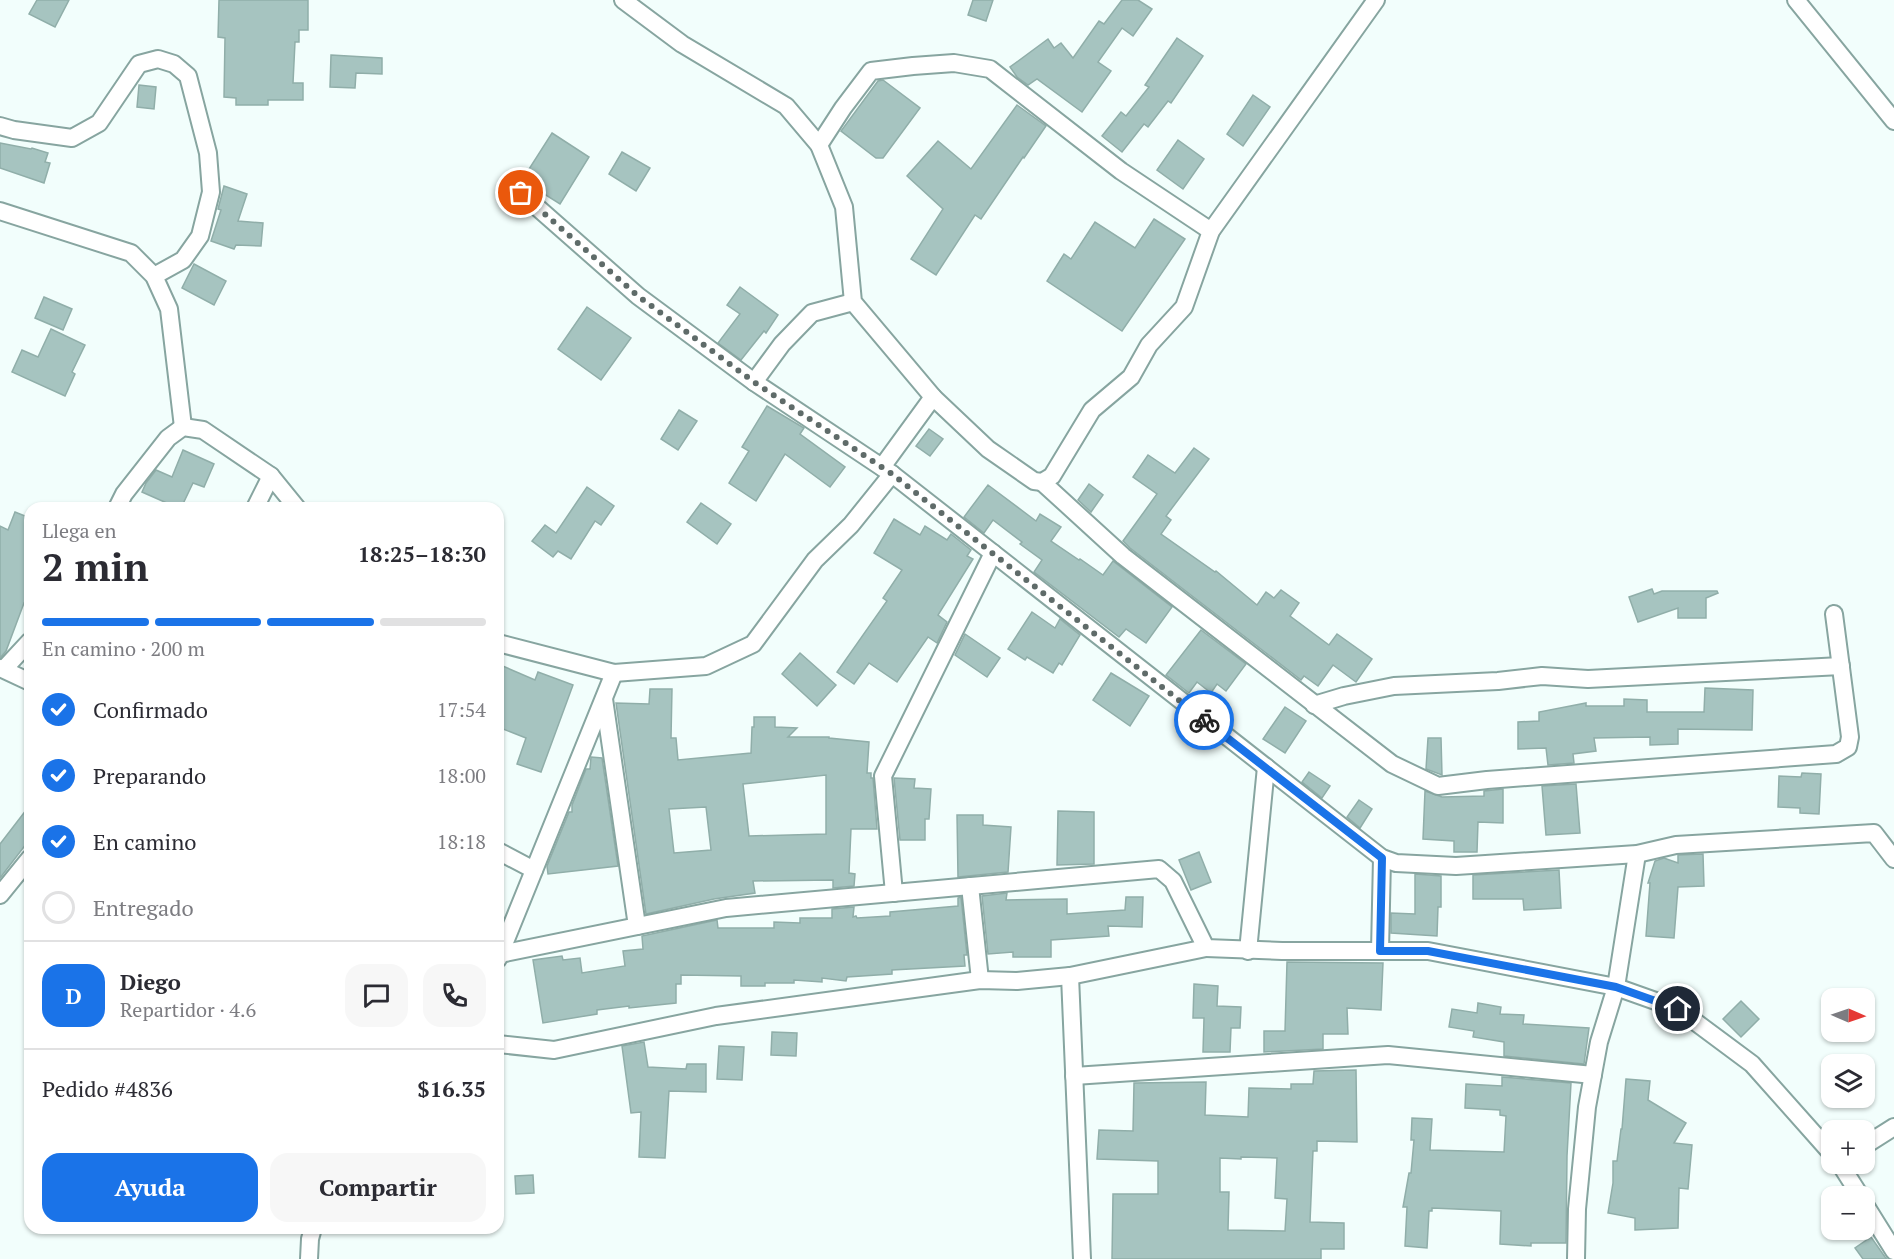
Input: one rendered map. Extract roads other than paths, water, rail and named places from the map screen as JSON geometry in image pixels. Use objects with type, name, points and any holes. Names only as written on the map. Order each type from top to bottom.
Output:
[{"type":"street","points":[[623,0],[682,44],[786,106],[819,145],[844,207],[853,302],[933,398],[988,449],[1034,481],[1042,482],[1123,556],[1392,764],[1438,786],[1487,780],[1836,754],[1848,747],[1850,737],[1834,614]]},
{"type":"street","points":[[1042,482],[1052,476],[1092,411],[1131,377],[1149,345],[1184,307],[1211,231],[1376,0]]},
{"type":"street","points":[[1796,0],[1894,121]]},
{"type":"street","points":[[0,126],[72,138],[99,123],[139,64],[158,59],[174,64],[188,76],[208,153],[211,192],[200,236],[183,260],[154,276]]},
{"type":"street","points":[[819,145],[871,71],[954,63],[990,69],[1121,171],[1211,231]]},
{"type":"street","points":[[521,193],[638,296],[754,382],[887,470],[1382,858],[1396,862],[1456,866],[1637,854],[1676,844],[1874,833],[1894,859]]},
{"type":"street","points":[[0,211],[131,253],[154,276],[169,309],[183,427]]},
{"type":"street","points":[[754,382],[782,344],[812,313],[853,302]]},
{"type":"street","points":[[504,645],[614,673],[706,666],[753,644],[815,560],[851,525],[933,398]]},
{"type":"street","points":[[120,502],[168,438],[183,427],[203,430],[271,476],[292,502]]},
{"type":"street","points":[[258,502],[271,476]]},
{"type":"street","points":[[894,893],[883,776],[993,553]]},
{"type":"street","points":[[24,647],[2,669],[24,679]]},
{"type":"street","points":[[1314,705],[1344,696],[1394,686],[1498,681],[1542,676],[1588,679],[1841,666]]},
{"type":"street","points":[[504,944],[614,673]]},
{"type":"street","points":[[604,698],[637,926]]},
{"type":"street","points":[[1248,951],[1266,767]]},
{"type":"street","points":[[504,854],[534,870]]},
{"type":"street","points":[[1576,1259],[1577,1209],[1587,1107],[1599,1042],[1616,987],[1637,854]]},
{"type":"street","points":[[1380,951],[1382,858]]},
{"type":"street","points":[[0,895],[24,865]]},
{"type":"street","points":[[504,955],[726,908],[1159,869],[1173,880],[1206,948]]},
{"type":"street","points":[[970,886],[980,980]]},
{"type":"street","points":[[504,1045],[554,1050],[716,1016],[980,980],[1017,981],[1070,976],[1206,948],[1248,951],[1428,951],[1616,987],[1678,1009],[1752,1064],[1821,1142]]},
{"type":"street","points":[[1070,976],[1082,1259]]},
{"type":"street","points":[[1074,1076],[1389,1055],[1593,1075]]},
{"type":"street","points":[[1875,1139],[1894,1127]]},
{"type":"street","points":[[1875,1221],[1894,1251]]},
{"type":"street","points":[[309,1259],[311,1234]]}]
